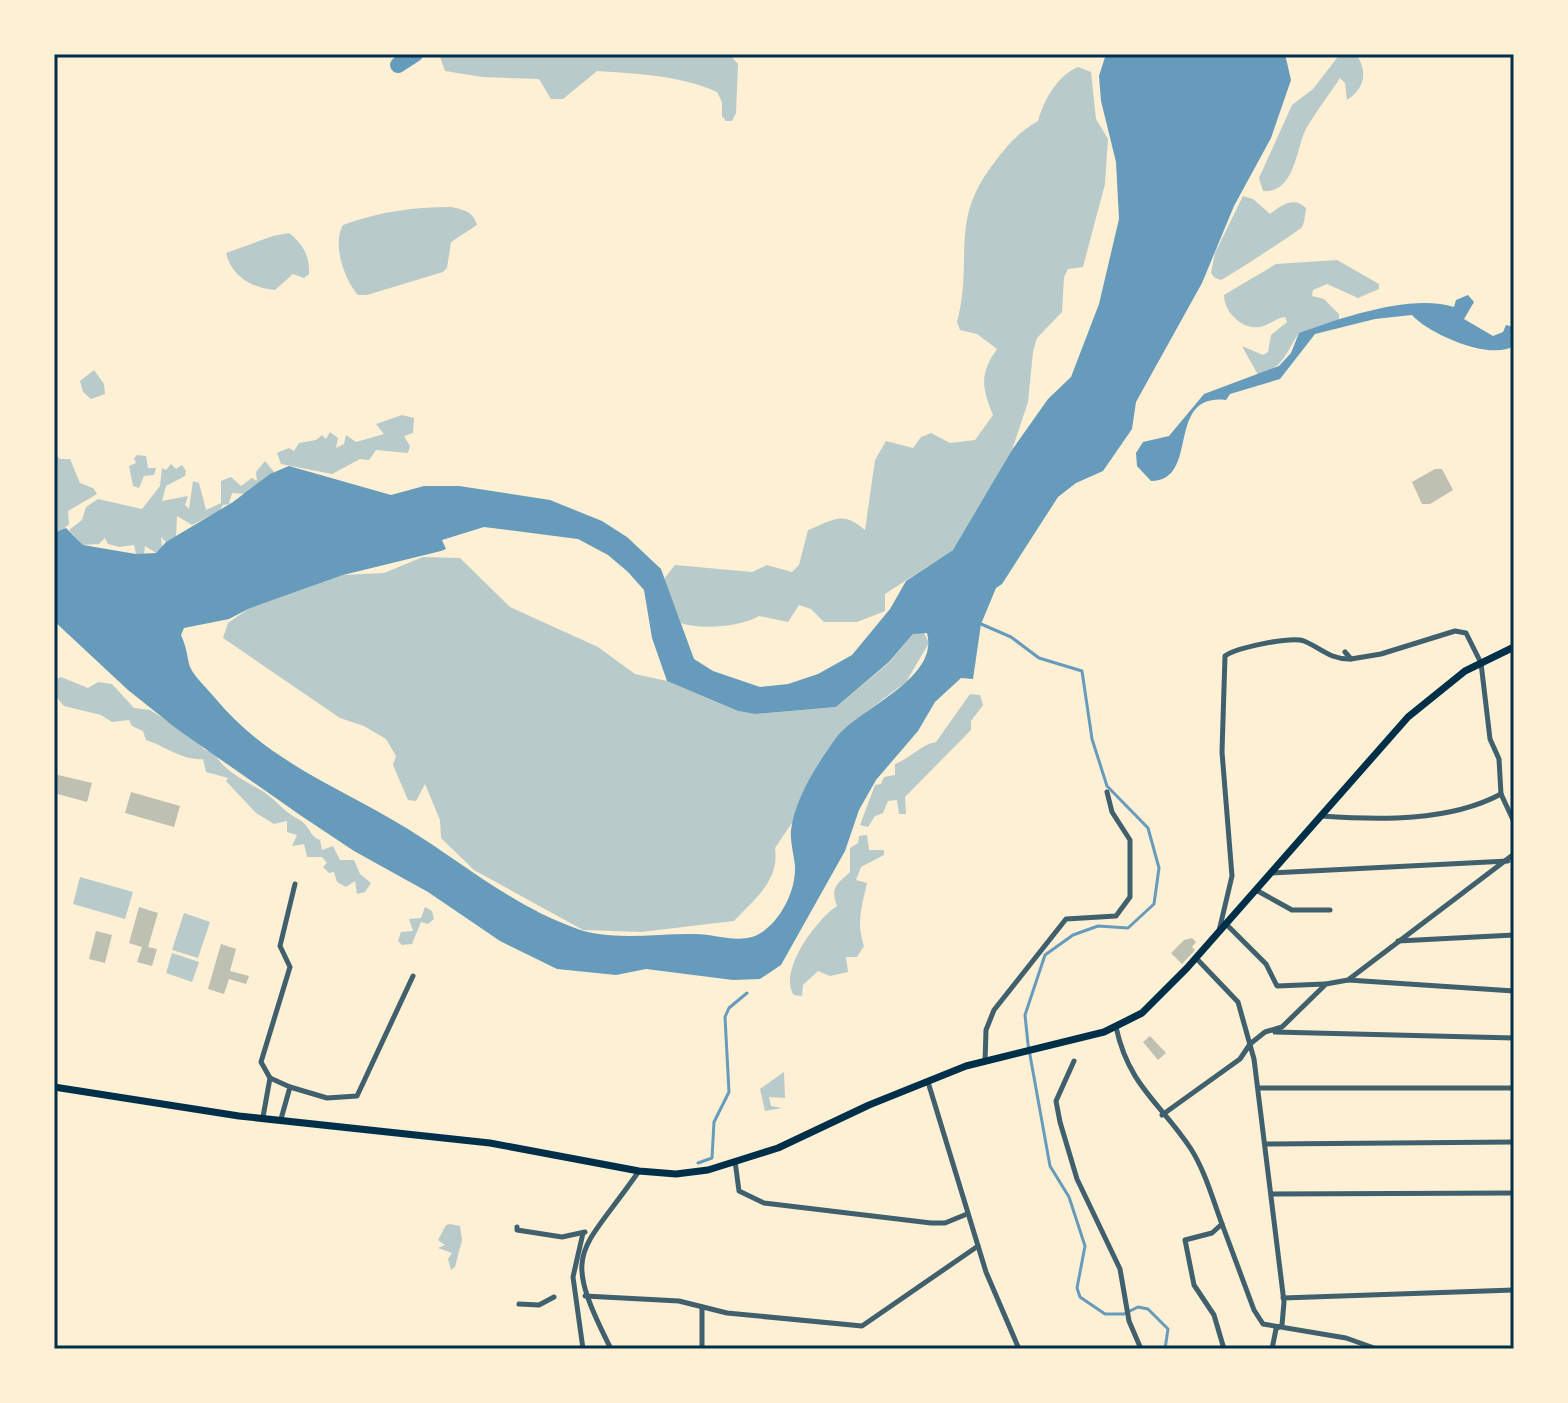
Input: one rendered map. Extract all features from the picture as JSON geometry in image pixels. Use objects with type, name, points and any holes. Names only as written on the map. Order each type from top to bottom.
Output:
[{"type":"main road","points":[[54,1087],[263,1117],[490,1143],[639,1171],[676,1174],[708,1170],[778,1148],[927,1081],[1116,1027],[1142,1013],[1196,958],[1408,717],[1465,671],[1514,647]]},
{"type":"street","points":[[1219,932],[1232,876],[1222,752],[1225,656],[1235,650],[1294,639],[1330,656],[1351,659],[1381,654],[1455,631],[1466,633],[1481,663],[1490,739],[1499,759],[1501,794],[1514,822]]},
{"type":"street","points":[[1345,652],[1351,659]]},
{"type":"street","points":[[985,1062],[986,1030],[994,1010],[1066,919],[1116,916],[1130,897],[1130,840],[1112,812],[1107,792]]},
{"type":"street","points":[[1321,816],[1361,819],[1423,816],[1486,802],[1501,794]]},
{"type":"street","points":[[1348,980],[1509,861],[1514,854]]},
{"type":"street","points":[[1271,873],[1509,861]]},
{"type":"street","points":[[295,884],[280,946],[290,967],[261,1062],[270,1078],[327,1098],[357,1096],[413,976]]},
{"type":"street","points":[[1256,890],[1292,910],[1330,910]]},
{"type":"street","points":[[1226,924],[1266,964],[1277,986],[1348,980],[1514,991]]},
{"type":"street","points":[[1397,941],[1514,935]]},
{"type":"street","points":[[1196,958],[1238,1002],[1250,1044],[1259,1088],[1272,1194],[1283,1298],[1282,1325]]},
{"type":"street","points":[[1162,1115],[1240,1059],[1250,1044],[1265,1032],[1282,1027],[1326,984]]},
{"type":"street","points":[[1116,1027],[1122,1056],[1162,1115],[1191,1149],[1254,1310],[1263,1324],[1282,1325],[1377,1349]]},
{"type":"street","points":[[1265,1032],[1514,1038]]},
{"type":"street","points":[[1074,1061],[1056,1101],[1060,1122],[1077,1179],[1120,1269],[1129,1321],[1141,1349]]},
{"type":"street","points":[[263,1117],[270,1078]]},
{"type":"street","points":[[927,1081],[967,1214],[1019,1349]]},
{"type":"street","points":[[281,1119],[290,1087]]},
{"type":"street","points":[[1259,1088],[1514,1088]]},
{"type":"street","points":[[1266,1144],[1514,1142]]},
{"type":"street","points":[[735,1161],[739,1191],[764,1203],[931,1223],[945,1223],[967,1214]]},
{"type":"street","points":[[517,1227],[517,1230],[552,1236],[593,1230],[604,1222],[639,1171]]},
{"type":"street","points":[[1272,1194],[1514,1193]]},
{"type":"street","points":[[1222,1224],[1212,1233],[1185,1240],[1194,1285],[1214,1315],[1224,1349]]},
{"type":"street","points":[[593,1230],[582,1258],[585,1296],[611,1349]]},
{"type":"street","points":[[583,1233],[573,1277],[583,1349]]},
{"type":"street","points":[[585,1296],[679,1301],[727,1313],[862,1326],[978,1246]]},
{"type":"street","points":[[1283,1298],[1514,1290]]},
{"type":"street","points":[[519,1304],[539,1305],[554,1297]]},
{"type":"street","points":[[702,1307],[702,1349]]},
{"type":"street","points":[[1272,1349],[1276,1329],[1282,1325]]},
{"type":"shaded area","points":[[439,54],[729,54],[738,64],[736,113],[732,121],[726,121],[717,92],[703,86],[628,73],[597,71],[563,99],[551,99],[539,79],[482,77],[445,71]]},
{"type":"shaded area","points":[[1340,54],[1356,54],[1360,60],[1363,79],[1358,91],[1347,100],[1345,83],[1340,78],[1307,127],[1289,177],[1274,190],[1263,191],[1259,178],[1292,105],[1313,89]]},
{"type":"shaded area","points":[[1078,67],[1091,72],[1096,119],[1108,139],[1105,184],[1083,267],[1068,269],[1064,277],[1062,312],[1037,338],[1028,402],[1012,450],[953,550],[885,594],[885,611],[857,622],[824,622],[811,609],[799,605],[788,622],[759,616],[742,623],[720,626],[681,623],[664,579],[675,565],[752,572],[767,565],[792,572],[799,565],[808,530],[831,520],[844,519],[865,530],[875,460],[886,441],[913,448],[921,437],[931,433],[950,443],[975,440],[993,415],[984,381],[987,366],[997,349],[977,334],[960,330],[957,322],[971,204],[980,184],[1004,150],[1038,121],[1052,90],[1064,76]]},
{"type":"shaded area","points":[[1243,196],[1253,199],[1270,214],[1288,203],[1301,204],[1306,208],[1304,222],[1302,227],[1221,280],[1211,273],[1215,253]]},
{"type":"shaded area","points":[[451,207],[470,214],[477,225],[451,242],[447,268],[443,272],[358,295],[341,261],[339,242],[343,225],[396,211]]},
{"type":"shaded area","points":[[289,233],[307,256],[309,274],[304,278],[293,274],[275,290],[267,289],[244,280],[233,269],[226,253]]},
{"type":"shaded area","points":[[1337,260],[1379,284],[1379,289],[1358,298],[1327,284],[1313,290],[1312,296],[1324,299],[1339,314],[1339,320],[1299,333],[1279,364],[1258,375],[1242,346],[1263,355],[1268,352],[1271,335],[1287,322],[1285,317],[1260,327],[1247,326],[1227,308],[1224,295],[1276,264]]},
{"type":"shaded area","points":[[94,370],[104,384],[105,394],[91,399],[83,392],[80,381]]},
{"type":"shaded area","points":[[402,415],[414,418],[413,433],[404,436],[410,446],[408,453],[376,450],[369,460],[360,459],[332,474],[281,464],[277,453],[289,448],[294,451],[299,443],[316,440],[322,435],[326,439],[330,432],[338,438],[336,448],[344,444],[346,435],[356,442],[384,434],[376,424]]},
{"type":"shaded area","points":[[54,453],[60,459],[70,459],[80,483],[93,488],[97,494],[68,511],[69,524],[58,534],[54,533]]},
{"type":"shaded area","points":[[137,455],[146,456],[148,468],[156,468],[154,475],[144,476],[139,488],[133,486],[129,466],[136,463],[134,458]]},
{"type":"shaded area","points":[[265,461],[274,472],[272,475],[247,494],[232,493],[229,504],[223,505],[215,518],[211,515],[192,525],[177,516],[176,537],[166,542],[161,537],[162,547],[156,553],[145,546],[144,554],[136,554],[134,545],[119,547],[108,544],[105,538],[99,544],[83,545],[69,530],[82,520],[86,507],[98,499],[142,509],[160,486],[162,468],[166,470],[171,464],[176,469],[182,465],[185,476],[166,486],[162,501],[188,496],[185,505],[189,509],[193,481],[199,483],[206,510],[221,503],[221,481],[231,477],[241,486],[252,478],[257,481],[256,472]]},
{"type":"shaded area","points":[[423,557],[460,558],[510,607],[598,647],[635,674],[667,681],[738,711],[755,714],[836,707],[889,663],[913,634],[923,631],[929,643],[906,682],[866,712],[805,792],[796,817],[775,848],[774,870],[769,880],[734,921],[641,932],[583,930],[474,870],[441,838],[440,820],[425,784],[416,801],[408,800],[393,765],[396,756],[386,739],[364,726],[340,718],[223,638],[228,623],[248,609],[343,575],[384,573]]},
{"type":"shaded area","points":[[61,677],[88,688],[98,682],[112,684],[134,708],[150,710],[191,736],[205,750],[215,753],[229,770],[302,821],[320,840],[322,850],[333,846],[340,860],[354,860],[360,874],[371,883],[365,892],[357,894],[355,881],[346,887],[337,882],[334,872],[329,873],[323,867],[327,863],[322,857],[307,857],[304,844],[292,846],[297,835],[287,832],[287,821],[274,824],[256,813],[226,781],[228,778],[206,772],[203,759],[181,755],[146,740],[143,731],[132,726],[129,720],[112,722],[101,715],[64,706],[54,694],[54,680]]},
{"type":"shaded area","points":[[970,694],[980,695],[983,705],[971,721],[971,730],[905,797],[906,814],[899,814],[897,800],[888,801],[883,813],[875,816],[868,827],[860,825],[875,785],[881,784],[884,777],[895,775],[895,764],[936,742]]},
{"type":"shaded area","points":[[867,835],[869,850],[884,850],[884,855],[861,867],[856,880],[867,883],[860,922],[864,946],[857,957],[846,957],[848,972],[830,976],[818,971],[803,985],[802,996],[794,995],[790,985],[795,960],[819,922],[837,906],[835,890],[850,872],[850,848],[858,843],[859,836]]},
{"type":"shaded area","points":[[80,877],[133,892],[125,919],[73,904]]},
{"type":"shaded area","points":[[425,907],[432,911],[434,919],[428,924],[421,922],[412,944],[402,945],[398,941],[401,932],[413,931],[409,919],[421,918]]},
{"type":"shaded area","points":[[184,913],[210,922],[198,958],[172,950]]},
{"type":"shaded area","points":[[172,953],[199,962],[192,982],[166,973]]},
{"type":"shaded area","points":[[784,1072],[785,1098],[769,1097],[771,1106],[782,1108],[765,1111],[760,1089]]},
{"type":"shaded area","points":[[446,1225],[460,1226],[462,1240],[455,1267],[451,1270],[448,1259],[452,1253],[438,1248],[445,1245],[438,1240]]},
{"type":"water","points":[[1106,54],[1285,54],[1291,80],[1271,138],[1234,206],[1202,283],[1136,402],[1132,429],[1103,471],[1076,483],[1058,497],[1002,584],[996,588],[981,624],[973,679],[961,678],[935,702],[918,731],[876,780],[859,810],[845,851],[781,965],[760,979],[733,980],[646,969],[616,975],[557,969],[500,941],[428,892],[354,851],[177,729],[128,690],[54,621],[54,533],[66,528],[83,545],[136,554],[156,553],[166,542],[233,502],[270,474],[289,466],[391,495],[424,486],[459,486],[550,500],[602,521],[627,537],[661,569],[694,659],[713,671],[760,687],[788,684],[818,674],[852,655],[890,609],[906,581],[953,550],[1012,450],[1048,399],[1071,377],[1099,304],[1119,219],[1116,162],[1101,101],[1099,76]],"holes":[[[484,527],[578,539],[608,555],[644,590],[652,638],[667,681],[738,711],[755,714],[836,707],[889,662],[913,634],[927,633],[928,650],[921,665],[894,692],[846,727],[808,781],[791,830],[795,866],[791,893],[783,910],[757,935],[740,939],[695,934],[604,935],[552,919],[509,896],[408,829],[281,757],[236,721],[189,664],[181,635],[184,628],[229,619],[248,609],[343,575],[441,551],[446,549],[442,540]]]},
{"type":"water","points":[[1468,295],[1474,302],[1464,319],[1493,336],[1503,332],[1506,325],[1514,327],[1514,346],[1503,350],[1476,348],[1445,337],[1412,315],[1375,319],[1315,334],[1280,379],[1230,394],[1226,400],[1207,401],[1195,410],[1175,467],[1166,477],[1151,481],[1137,466],[1136,453],[1143,442],[1169,436],[1204,394],[1279,366],[1291,353],[1299,333],[1355,314],[1397,305],[1437,303],[1454,307],[1456,300]]},
{"type":"building","points":[[1435,469],[1442,469],[1453,490],[1430,504],[1422,504],[1412,482]]},
{"type":"building","points":[[54,774],[92,783],[87,802],[54,793]]},
{"type":"building","points":[[131,792],[180,806],[174,827],[125,813]]},
{"type":"building","points":[[139,907],[158,913],[148,947],[157,949],[152,966],[137,962],[142,947],[129,943]]},
{"type":"building","points":[[96,931],[112,935],[105,963],[89,959]]},
{"type":"building","points":[[1192,938],[1196,942],[1192,947],[1195,950],[1182,964],[1171,953],[1184,940]]},
{"type":"building","points":[[221,944],[236,949],[230,971],[249,976],[246,984],[229,979],[224,994],[208,989]]},
{"type":"building","points":[[1150,1036],[1166,1053],[1158,1060],[1143,1042]]},
{"type":"waterway","points":[[398,65],[415,54]]},
{"type":"waterway","points":[[981,624],[1011,637],[1039,658],[1082,671],[1092,739],[1107,786],[1148,828],[1159,868],[1154,904],[1128,928],[1098,926],[1073,935],[1045,955],[1025,1015],[1050,1166],[1069,1197],[1085,1246],[1077,1288],[1080,1297],[1105,1314],[1124,1314],[1138,1307],[1148,1309],[1168,1329],[1165,1349]]},
{"type":"waterway","points":[[698,1163],[712,1158],[714,1122],[729,1092],[725,1017],[729,1008],[747,993]]}]
